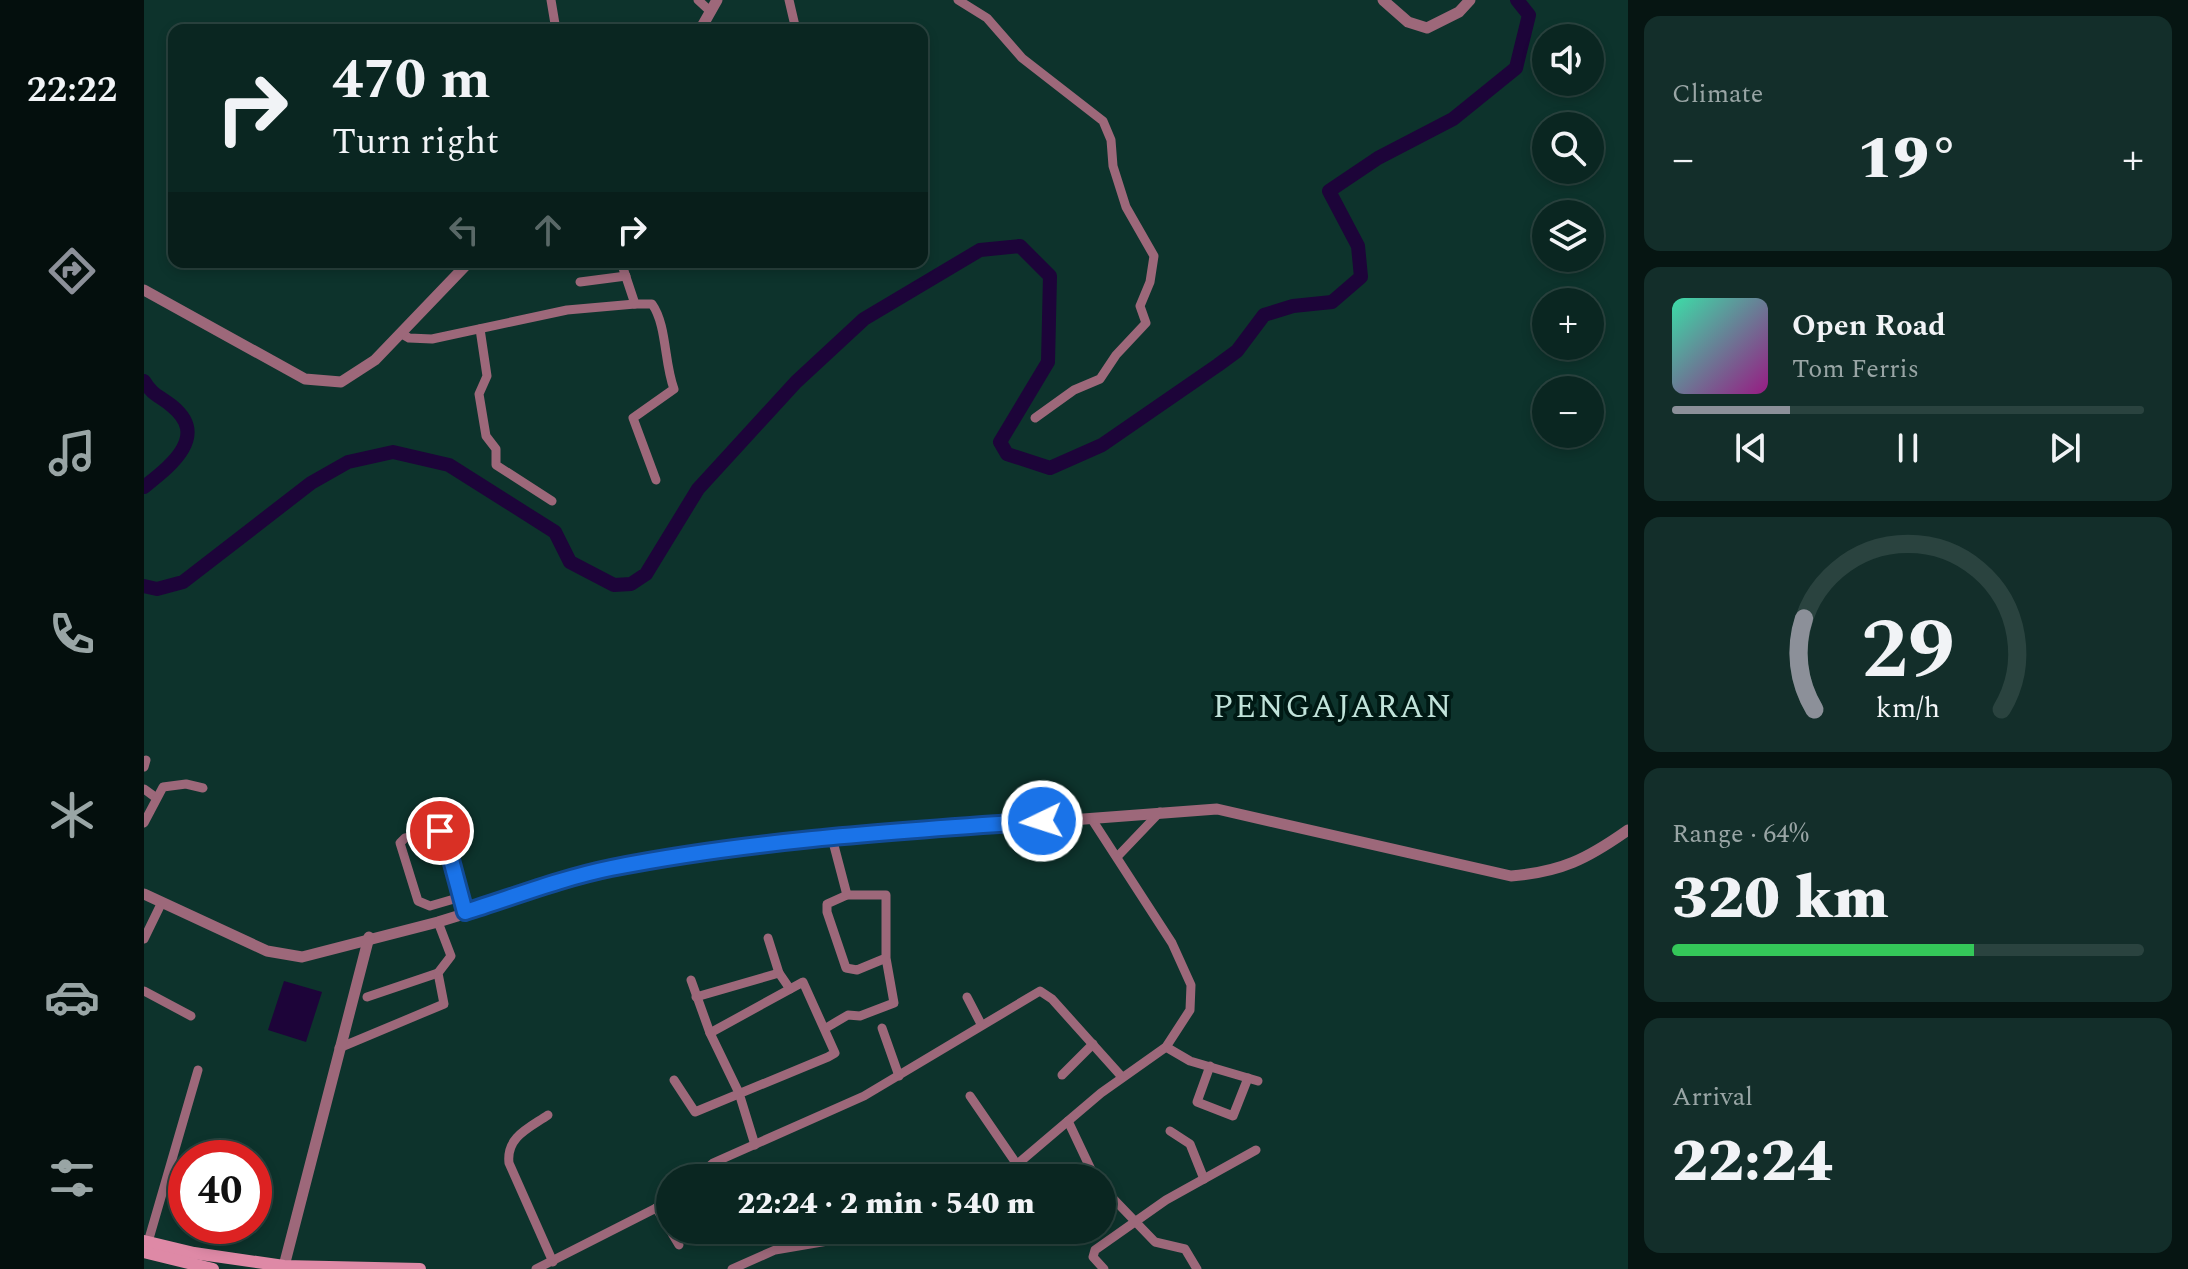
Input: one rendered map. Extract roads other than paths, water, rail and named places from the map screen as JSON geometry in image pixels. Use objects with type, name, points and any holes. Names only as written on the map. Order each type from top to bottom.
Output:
[{"type":"main road","points":[[145,1245],[176,1265],[192,1258]]},
{"type":"main road","points":[[145,1245],[192,1258],[322,1268],[420,1269]]},
{"type":"main road","points":[[192,1258],[213,1269]]},
{"type":"street","points":[[551,0],[555,24]]},
{"type":"street","points":[[698,0],[711,12]]},
{"type":"street","points":[[704,24],[717,0]]},
{"type":"street","points":[[789,0],[795,24]]},
{"type":"street","points":[[958,0],[987,18],[1022,58],[1103,121],[1111,140],[1113,166],[1126,207],[1154,256],[1152,273],[1140,306],[1146,323],[1116,355],[1100,379],[1074,390],[1035,418]]},
{"type":"street","points":[[1383,0],[1408,22],[1427,28],[1459,12],[1470,0]]},
{"type":"street","points":[[145,291],[305,379],[324,383],[341,382],[357,374],[402,334],[463,268]]},
{"type":"street","points":[[623,268],[635,304]]},
{"type":"street","points":[[580,282],[626,276]]},
{"type":"street","points":[[402,334],[409,338],[432,339],[567,310],[652,304],[657,312],[667,369],[674,389],[673,393],[633,418],[656,480]]},
{"type":"street","points":[[480,329],[487,376],[479,394],[486,436],[496,449],[496,465],[552,501]]},
{"type":"street","points":[[144,823],[155,797],[163,787],[175,784],[203,788]]},
{"type":"street","points":[[144,789],[155,797]]},
{"type":"street","points":[[1117,857],[1160,812]]},
{"type":"street","points":[[144,894],[267,951],[302,957],[369,937],[438,922],[609,869],[667,858],[832,838],[1160,812],[1238,812],[1511,876],[1539,874],[1579,863],[1628,830]]},
{"type":"street","points":[[1020,1164],[1122,1077],[1166,1047],[1190,1010],[1191,985],[1172,943],[1091,818]]},
{"type":"street","points":[[461,897],[430,906],[418,901],[400,843],[405,838],[440,831],[461,897],[465,912]]},
{"type":"street","points":[[832,838],[847,895]]},
{"type":"street","points":[[826,1028],[848,1015],[860,1016],[891,1007],[893,994],[886,958],[886,895],[847,895],[827,904],[846,968],[857,970],[886,958]]},
{"type":"street","points":[[144,939],[162,902]]},
{"type":"street","points":[[367,997],[438,973],[451,956],[438,922]]},
{"type":"street","points":[[284,1266],[369,937]]},
{"type":"street","points":[[768,938],[779,973],[790,989]]},
{"type":"street","points":[[333,950],[350,953],[361,963]]},
{"type":"street","points":[[339,1048],[440,1008],[445,999],[438,973]]},
{"type":"street","points":[[696,997],[779,973]]},
{"type":"street","points":[[691,980],[710,1033],[739,1093],[755,1145]]},
{"type":"street","points":[[674,1080],[695,1112],[832,1056],[836,1049],[805,984],[801,982],[710,1033]]},
{"type":"street","points":[[144,991],[191,1016]]},
{"type":"street","points":[[712,1164],[864,1096],[1040,991],[1052,999],[1122,1077]]},
{"type":"street","points":[[967,997],[981,1024]]},
{"type":"street","points":[[882,1028],[899,1076]]},
{"type":"street","points":[[1062,1075],[1093,1044]]},
{"type":"street","points":[[1166,1047],[1253,1080],[1233,1116],[1197,1102],[1210,1066]]},
{"type":"street","points":[[145,1245],[198,1070]]},
{"type":"street","points":[[970,1096],[1017,1164]]},
{"type":"street","points":[[548,1115],[515,1138],[508,1152],[509,1163],[553,1262]]},
{"type":"street","points":[[1068,1121],[1088,1164]]},
{"type":"street","points":[[1170,1131],[1190,1144],[1204,1179]]},
{"type":"street","points":[[1104,1269],[1092,1254],[1134,1222],[1256,1150]]},
{"type":"street","points":[[1116,1202],[1163,1246],[1185,1249],[1197,1269]]},
{"type":"street","points":[[536,1269],[656,1208]]},
{"type":"street","points":[[732,1269],[775,1250],[810,1244]]},
{"type":"waterway","points":[[144,586],[157,589],[183,582],[311,483],[348,462],[393,452],[449,465],[555,532],[570,562],[614,585],[631,584],[646,574],[698,489],[796,382],[864,319],[980,250],[1020,246],[1050,276],[1048,362],[1000,442],[1007,454],[1050,468],[1102,445],[1218,365],[1237,351],[1264,315],[1293,306],[1332,302],[1361,277],[1358,246],[1329,191],[1378,158],[1453,119],[1516,68],[1529,15],[1517,0]]},
{"type":"waterway","points":[[144,381],[183,418],[187,429],[182,451],[144,487]]},
{"type":"district","name":"PENGAJARAN","points":[[1333,707]]}]
